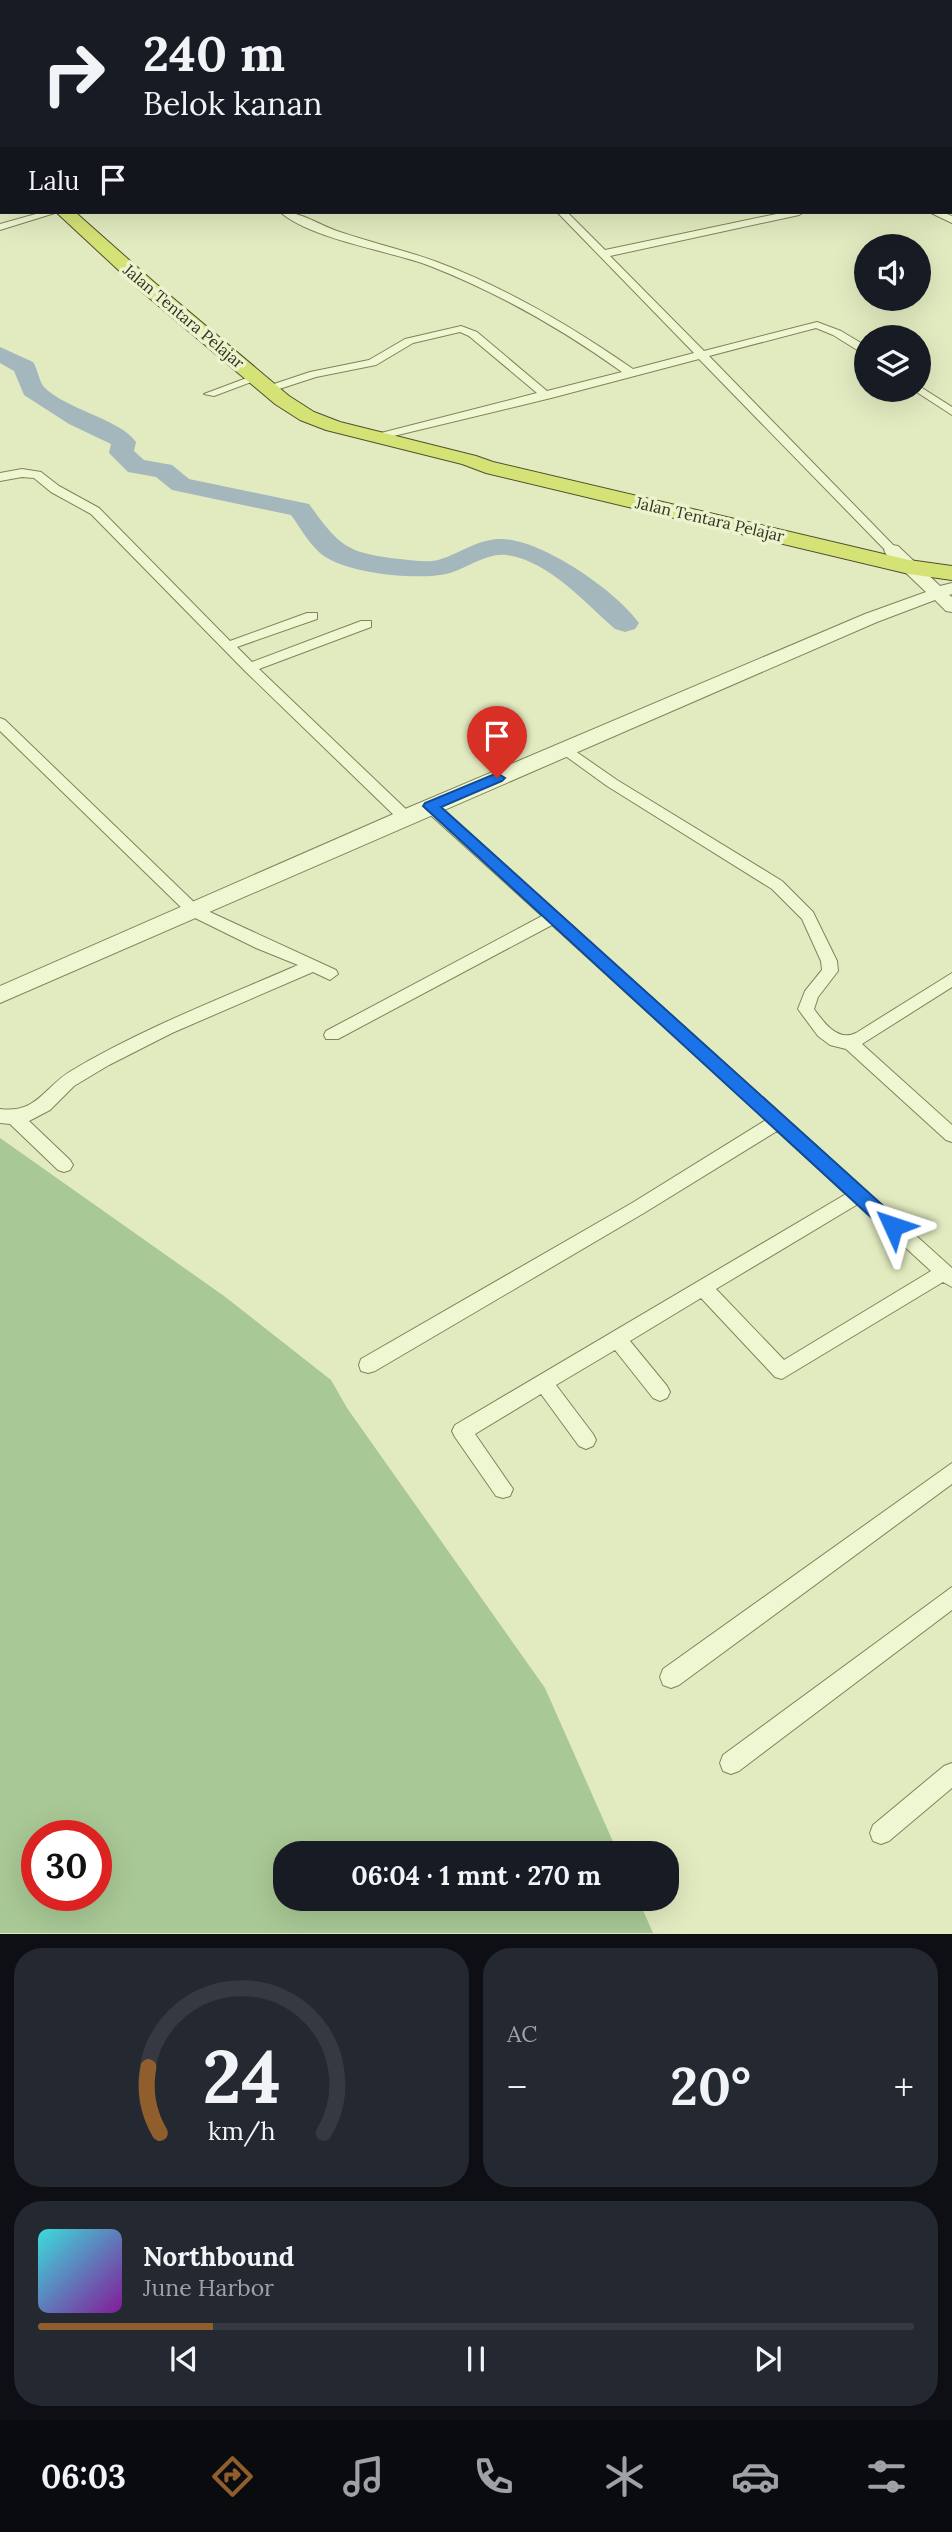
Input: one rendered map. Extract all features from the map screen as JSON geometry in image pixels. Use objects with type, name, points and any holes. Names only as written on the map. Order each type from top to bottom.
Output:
[{"type":"highway","name":"Jalan Tentara Pelajar","points":[[67,214],[282,400],[318,421],[469,460],[486,467],[909,567],[952,573]]},
{"type":"highway","name":"Jalan Tentara Pelajar","points":[[469,460],[492,460],[952,562]]},
{"type":"street","points":[[0,227],[46,214]]},
{"type":"street","points":[[289,214],[325,231],[401,253],[512,298],[585,340],[631,373]]},
{"type":"street","points":[[564,214],[909,567],[944,590],[952,607]]},
{"type":"street","points":[[603,254],[734,222],[786,214]]},
{"type":"street","points":[[377,437],[547,396],[817,325],[854,344]]},
{"type":"street","points":[[210,394],[362,366],[409,341],[461,328],[473,334],[547,396]]},
{"type":"street","points":[[931,397],[952,412]]},
{"type":"street","points":[[0,477],[30,472],[55,489],[86,503],[250,668],[405,817]]},
{"type":"street","points":[[0,995],[430,806],[871,618],[944,590]]},
{"type":"street","points":[[228,646],[312,616]]},
{"type":"street","points":[[250,668],[366,624]]},
{"type":"street","points":[[1,726],[194,911],[330,974]]},
{"type":"street","points":[[565,749],[612,783],[751,867],[801,907],[825,950],[830,971],[811,995],[806,1009],[818,1026],[834,1039],[850,1043],[952,1135]]},
{"type":"street","points":[[430,806],[948,1275],[782,1371],[702,1287]]},
{"type":"street","points":[[332,1035],[554,917]]},
{"type":"street","points":[[8,1117],[25,1116],[44,1105],[68,1081],[103,1060],[166,1029],[309,969],[310,963]]},
{"type":"street","points":[[850,1043],[952,979]]},
{"type":"street","points":[[8,1117],[64,1165]]},
{"type":"street","points":[[368,1365],[638,1208],[777,1122]]},
{"type":"street","points":[[503,1489],[462,1431],[859,1195]]},
{"type":"street","points":[[617,1338],[660,1392]]},
{"type":"street","points":[[543,1382],[586,1440]]},
{"type":"street","points":[[671,1677],[952,1472]]},
{"type":"street","points":[[731,1763],[952,1597]]},
{"type":"street","points":[[881,1833],[952,1774]]},
{"type":"green space","points":[[0,1138],[224,1296],[331,1380],[347,1408],[545,1688],[613,1841],[273,1841],[273,1911],[643,1911],[653,1933],[0,1933]]},
{"type":"waterway","points":[[0,354],[25,367],[32,390],[78,419],[105,430],[124,442],[121,453],[137,467],[163,470],[181,485],[300,509],[322,539],[339,554],[372,563],[431,569],[447,566],[496,547],[523,551],[539,557],[570,576],[625,623]]},
{"type":"route","points":[[497,778],[430,806],[893,1226]]}]
